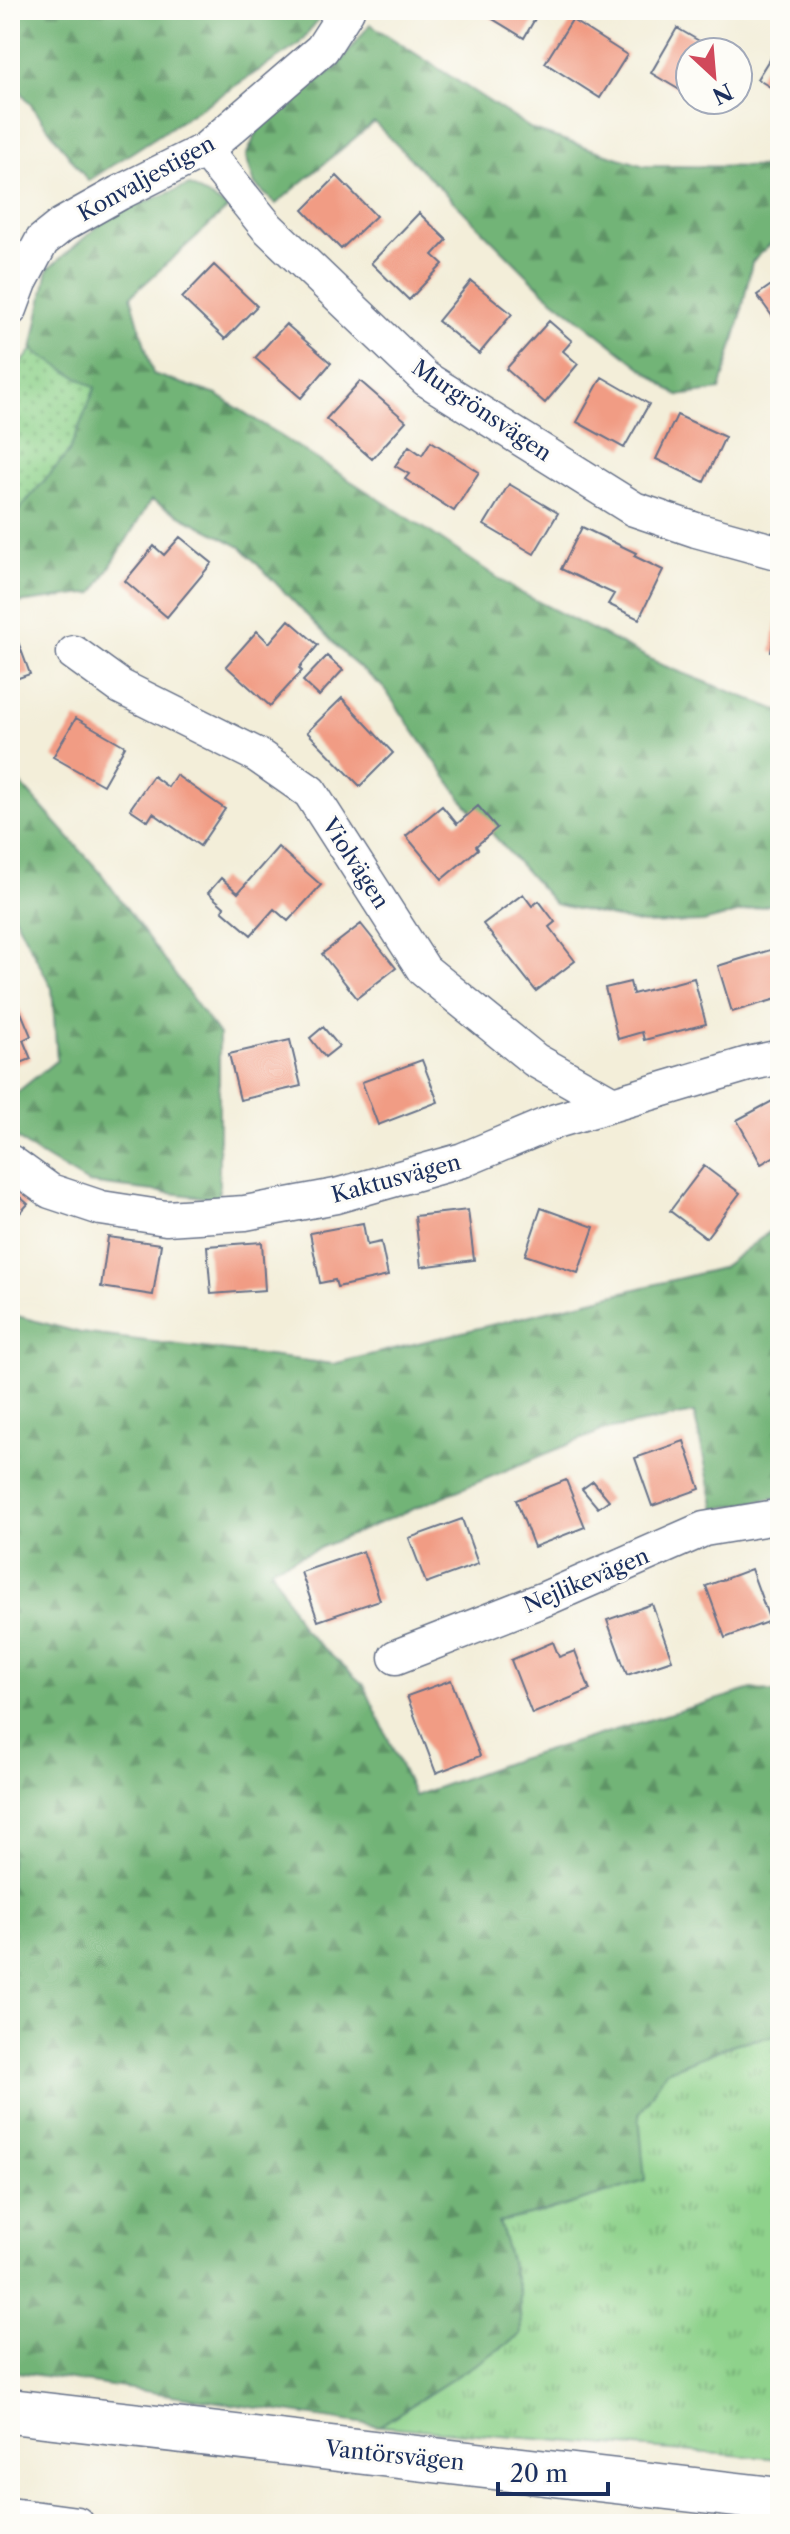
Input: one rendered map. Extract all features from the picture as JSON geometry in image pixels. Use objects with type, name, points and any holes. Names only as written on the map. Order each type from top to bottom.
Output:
[{"type":"street","name":"Konvaljestigen","points":[[10,309],[20,282],[26,240],[62,225],[205,150],[322,49],[347,10]]},
{"type":"street","name":"Murgrönsvägen","points":[[205,150],[267,227],[426,379],[634,509],[780,553]]},
{"type":"street","name":"Violvägen","points":[[74,653],[121,687],[257,755],[310,792],[424,970],[535,1060],[613,1104]]},
{"type":"street","name":"Kaktusvägen","points":[[10,1162],[50,1191],[101,1208],[166,1218],[245,1213],[336,1196],[463,1160],[556,1121],[780,1057]]},
{"type":"street","name":"Nejlikevägen","points":[[396,1657],[547,1598],[704,1529],[770,1518],[780,1520]]},
{"type":"street","name":"Vantörsvägen","points":[[10,2411],[780,2500]]},
{"type":"street","points":[[10,2515],[77,2524]]},
{"type":"green space","points":[[10,10],[326,10],[298,45],[88,181],[10,77]]},
{"type":"green space","points":[[370,24],[533,130],[644,166],[780,167],[780,235],[752,262],[720,390],[678,396],[544,292],[374,122],[276,204],[255,185],[246,156],[261,123],[337,67]]},
{"type":"green space","points":[[189,185],[228,208],[131,296],[153,374],[217,395],[517,591],[662,665],[780,711],[780,902],[703,922],[643,924],[555,904],[463,801],[383,687],[349,659],[241,547],[151,500],[94,593],[10,604],[10,520],[69,452],[95,388],[32,350],[48,269],[111,215]]},
{"type":"green space","points":[[32,350],[95,388],[69,452],[10,520],[10,378]]},
{"type":"green space","points":[[10,772],[100,872],[219,1035],[219,1199],[88,1183],[29,1148],[10,1132],[10,1098],[57,1060],[52,988],[10,908]]},
{"type":"green space","points":[[780,1224],[780,1497],[715,1509],[694,1413],[601,1431],[271,1568],[302,1629],[364,1685],[414,1796],[515,1760],[752,1689],[780,1694],[780,2035],[737,2043],[666,2071],[639,2114],[645,2181],[558,2208],[499,2222],[519,2293],[521,2335],[379,2426],[10,2371],[10,1314],[81,1333],[333,1364],[721,1268]]},
{"type":"green space","points":[[780,2035],[780,2459],[379,2426],[521,2335],[519,2293],[499,2222],[558,2208],[639,2114],[666,2071],[737,2043]]},
{"type":"building","points":[[478,10],[540,10],[524,38]]},
{"type":"building","points":[[572,20],[627,55],[600,98],[545,63]]},
{"type":"building","points":[[677,28],[691,36],[674,36],[674,87],[651,73]]},
{"type":"building","points":[[780,42],[780,93],[757,79]]},
{"type":"building","points":[[337,176],[376,216],[341,249],[303,210]]},
{"type":"building","points":[[419,213],[447,240],[433,255],[443,264],[409,300],[371,263]]},
{"type":"building","points":[[214,265],[257,306],[225,339],[182,298]]},
{"type":"building","points":[[780,279],[780,327],[757,295]]},
{"type":"building","points":[[471,281],[512,314],[479,354],[438,321]]},
{"type":"building","points":[[549,321],[572,341],[563,351],[578,364],[545,403],[506,369]]},
{"type":"building","points":[[286,324],[331,363],[301,398],[255,358]]},
{"type":"building","points":[[602,377],[649,404],[624,448],[577,422]]},
{"type":"building","points":[[360,381],[406,421],[372,459],[326,419]]},
{"type":"building","points":[[677,415],[725,437],[704,482],[656,459]]},
{"type":"building","points":[[431,441],[479,472],[454,511],[405,479],[409,474],[395,466],[409,446],[422,455]]},
{"type":"building","points":[[509,484],[558,513],[534,554],[484,525]]},
{"type":"building","points":[[582,527],[663,570],[639,619],[608,604],[614,594],[561,569]]},
{"type":"building","points":[[180,537],[212,563],[167,617],[125,581],[154,546],[164,555]]},
{"type":"building","points":[[780,611],[780,654],[771,652]]},
{"type":"building","points":[[10,620],[30,674],[10,681]]},
{"type":"building","points":[[289,620],[318,645],[299,668],[302,671],[270,706],[226,666],[257,631],[269,643]]},
{"type":"building","points":[[327,656],[343,670],[319,696],[303,681]]},
{"type":"building","points":[[342,698],[393,753],[360,786],[307,732]]},
{"type":"building","points":[[76,718],[125,746],[103,785],[53,757]]},
{"type":"building","points":[[176,775],[225,809],[200,846],[153,813],[148,821],[130,809],[153,776],[168,787]]},
{"type":"building","points":[[442,806],[457,824],[478,806],[497,828],[476,846],[478,849],[442,879],[406,836]]},
{"type":"building","points":[[278,847],[321,885],[288,921],[274,909],[251,935],[208,893],[221,878],[238,893]]},
{"type":"building","points":[[523,894],[532,906],[539,901],[555,922],[549,927],[575,961],[536,991],[483,924]]},
{"type":"building","points":[[361,924],[396,968],[357,998],[322,954]]},
{"type":"building","points":[[780,947],[780,998],[732,1012],[718,966]]},
{"type":"building","points":[[694,978],[706,1024],[644,1040],[642,1032],[618,1039],[605,988],[630,982],[633,994]]},
{"type":"building","points":[[10,986],[31,1036],[23,1040],[31,1059],[10,1067]]},
{"type":"building","points":[[323,1027],[339,1046],[325,1057],[310,1038]]},
{"type":"building","points":[[290,1040],[301,1086],[240,1100],[229,1054]]},
{"type":"building","points":[[422,1060],[438,1102],[378,1125],[362,1082]]},
{"type":"building","points":[[780,1097],[780,1153],[761,1164],[737,1120]]},
{"type":"building","points":[[704,1166],[740,1193],[706,1238],[670,1211]]},
{"type":"building","points":[[10,1188],[28,1204],[10,1224]]},
{"type":"building","points":[[541,1208],[594,1227],[578,1273],[525,1255]]},
{"type":"building","points":[[468,1210],[474,1260],[421,1267],[415,1216]]},
{"type":"building","points":[[363,1223],[367,1245],[381,1242],[388,1276],[337,1287],[335,1280],[320,1283],[310,1233]]},
{"type":"building","points":[[108,1237],[161,1244],[153,1295],[101,1287]]},
{"type":"building","points":[[262,1242],[265,1290],[211,1294],[207,1246]]},
{"type":"building","points":[[684,1441],[700,1489],[652,1506],[635,1458]]},
{"type":"building","points":[[566,1480],[585,1527],[534,1547],[516,1500]]},
{"type":"building","points":[[593,1481],[609,1500],[598,1508],[582,1489]]},
{"type":"building","points":[[462,1519],[478,1564],[426,1583],[409,1538]]},
{"type":"building","points":[[363,1551],[380,1600],[318,1621],[301,1572]]},
{"type":"building","points":[[751,1569],[770,1621],[725,1638],[706,1586]]},
{"type":"building","points":[[652,1604],[672,1660],[627,1675],[607,1620]]},
{"type":"building","points":[[553,1642],[559,1657],[575,1651],[590,1690],[532,1714],[511,1660]]},
{"type":"building","points":[[451,1680],[480,1756],[436,1773],[407,1696]]}]
